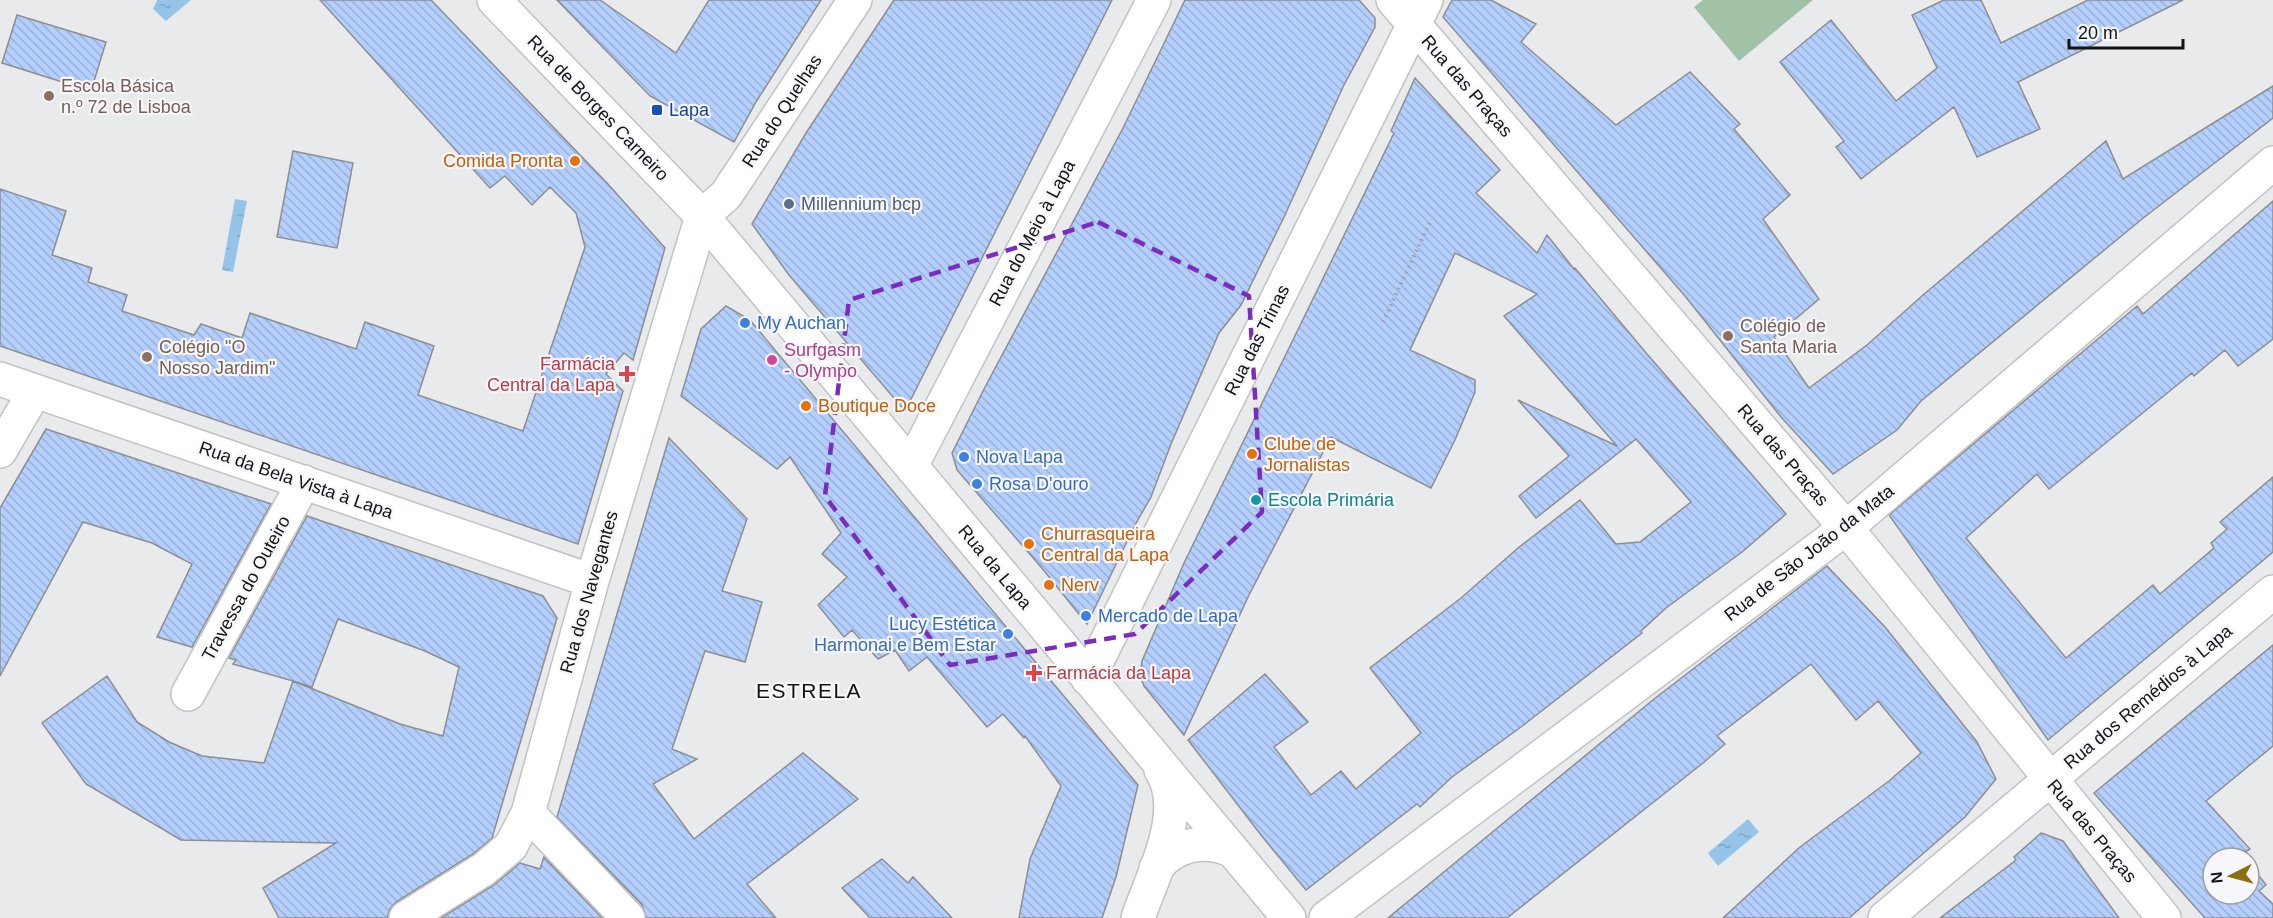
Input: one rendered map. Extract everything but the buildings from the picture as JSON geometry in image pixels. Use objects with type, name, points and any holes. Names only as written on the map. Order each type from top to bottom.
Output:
[{"type":"street","name":"Rua de Borges Carneiro","points":[[494,0],[702,216]]},
{"type":"street","name":"Rua do Quelhas","points":[[702,216],[726,195],[855,0]]},
{"type":"street","name":"Rua do Meio à Lapa","points":[[911,466],[1154,0]]},
{"type":"street","name":"Rua das Praças","points":[[1393,0],[1420,13],[1846,528],[2049,780],[2164,918]]},
{"type":"street","name":"Rua das Trinas","points":[[1088,679],[1420,13]]},
{"type":"street","name":"Rua de São João da Mata","points":[[1326,918],[1846,528],[2273,163]]},
{"type":"street","name":"Rua da Lapa","points":[[702,216],[1288,918]]},
{"type":"street","name":"Rua dos Navegantes","points":[[406,918],[484,869],[511,846],[528,813],[592,580],[702,216]]},
{"type":"street","name":"Rua da Bela Vista à Lapa","points":[[0,379],[592,580]]},
{"type":"street","points":[[0,451],[35,391]]},
{"type":"street","name":"Travessa do Outeiro","points":[[188,694],[304,482]]},
{"type":"street","name":"Rua dos Remédios à Lapa","points":[[1885,918],[2273,592]]},
{"type":"street","points":[[1138,918],[1168,834],[1170,794],[1167,779],[1152,756]]},
{"type":"street","points":[[528,813],[628,918]]},
{"type":"street","points":[[1156,868],[1172,852],[1189,846],[1217,845],[1233,851]]},
{"type":"path","points":[[1383,322],[1431,220]]},
{"type":"highlighted area","points":[[1098,222],[1249,296],[1262,512],[1135,634],[950,665],[825,496],[849,300]]},
{"type":"green space","points":[[1703,0],[1813,0],[1739,61],[1694,7]]},
{"type":"water","points":[[157,0],[191,0],[166,21],[153,9]]},
{"type":"water","points":[[235,199],[247,201],[233,272],[222,270]]},
{"type":"water","points":[[1748,819],[1759,832],[1718,866],[1708,853]]},
{"type":"place","name":"Escola Básica n.º 72 de Lisboa","points":[[49,96]]},
{"type":"place","name":"Lapa","points":[[657,110]]},
{"type":"place","name":"Comida Pronta","points":[[575,161]]},
{"type":"place","name":"Millennium bcp","points":[[789,204]]},
{"type":"place","name":"My Auchan","points":[[745,323]]},
{"type":"place","name":"Colégio de Santa Maria","points":[[1728,336]]},
{"type":"place","name":"Colégio \"O Nosso Jardim\"","points":[[147,357]]},
{"type":"place","name":"Surfgasm - Olympo","points":[[772,360]]},
{"type":"place","name":"Farmácia Central da Lapa","points":[[627,374]]},
{"type":"place","name":"Boutique Doce","points":[[806,406]]},
{"type":"place","name":"Clube de Jornalistas","points":[[1252,454]]},
{"type":"place","name":"Nova Lapa","points":[[964,457]]},
{"type":"place","name":"Rosa D'ouro","points":[[977,484]]},
{"type":"place","name":"Escola Primária","points":[[1256,500]]},
{"type":"place","name":"Churrasqueira Central da Lapa","points":[[1029,544]]},
{"type":"place","name":"Nerv","points":[[1049,585]]},
{"type":"place","name":"Mercado de Lapa","points":[[1086,616]]},
{"type":"place","name":"Lucy Estética Harmonai e Bem Estar","points":[[1008,634]]},
{"type":"place","name":"Farmácia da Lapa","points":[[1034,673]]},
{"type":"district","name":"ESTRELA","points":[[809,690]]}]
